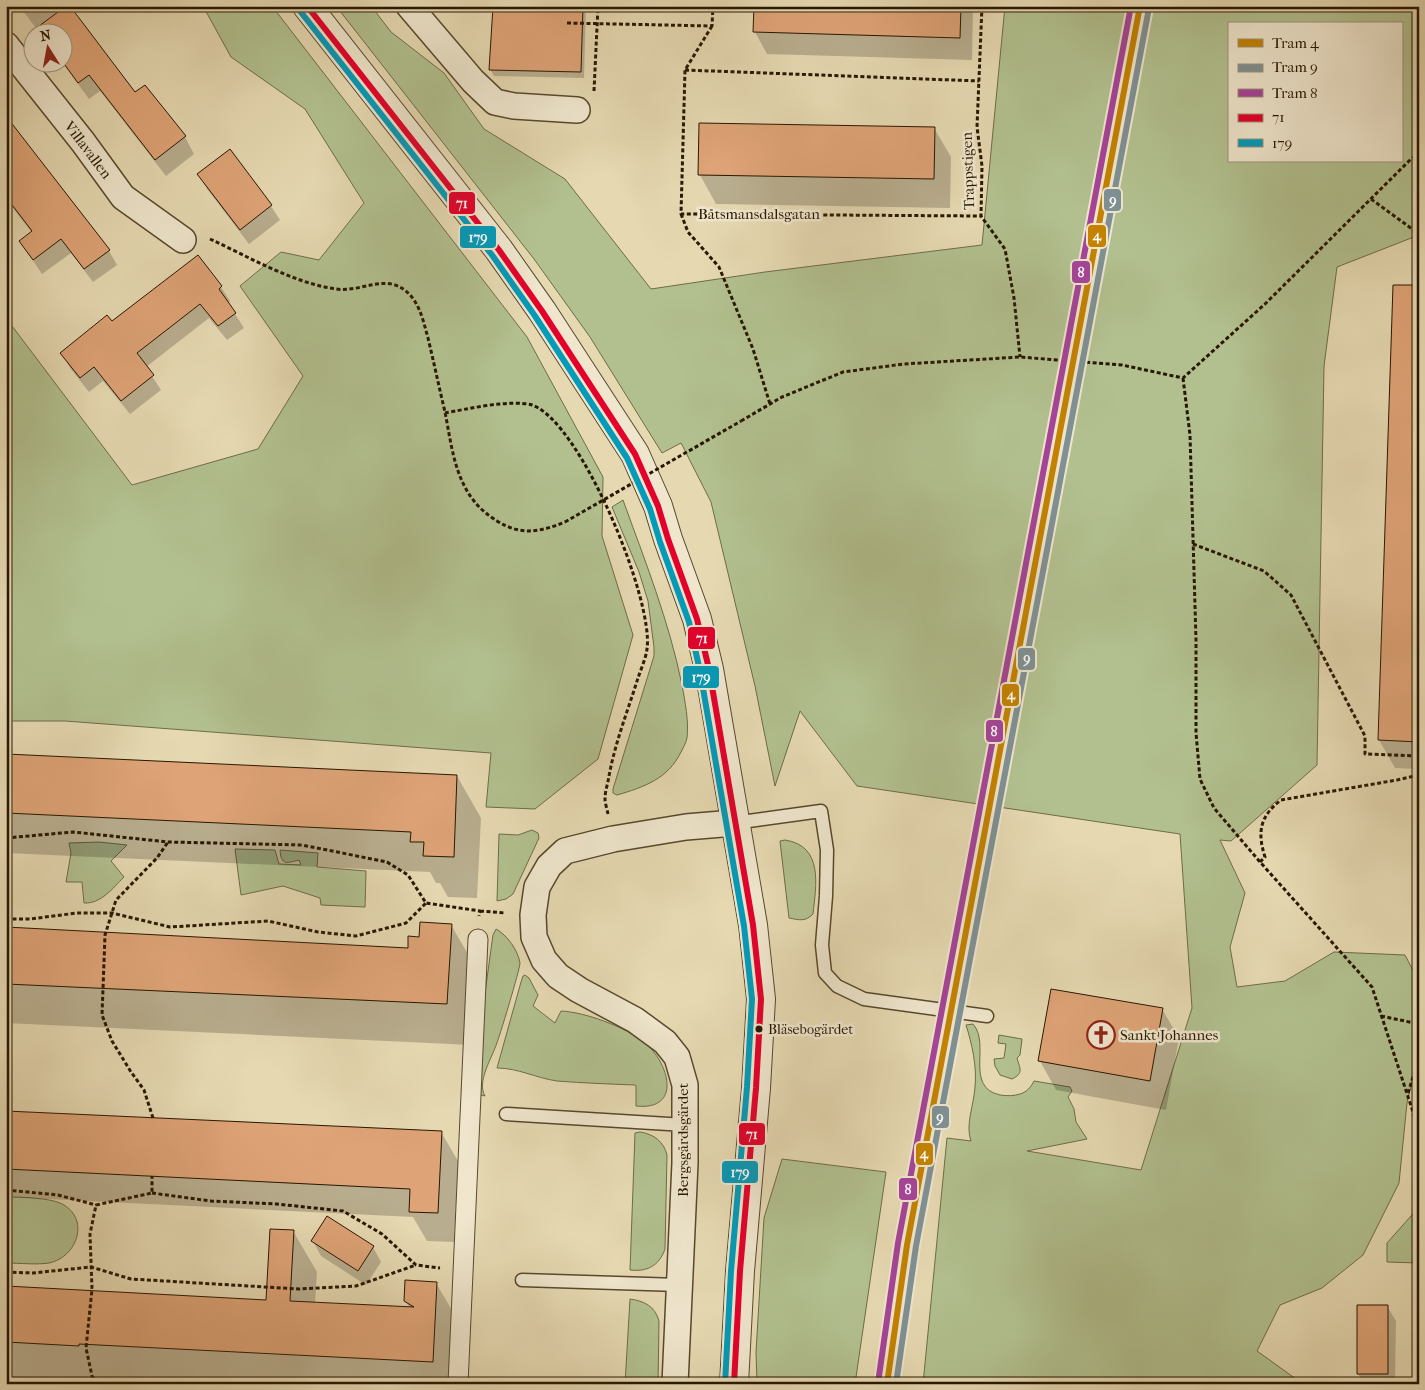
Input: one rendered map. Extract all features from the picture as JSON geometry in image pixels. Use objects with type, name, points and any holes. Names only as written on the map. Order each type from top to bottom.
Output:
[{"type":"street","points":[[307,6],[498,250],[542,311],[635,454],[658,506],[668,539],[698,619],[709,669],[752,925],[761,1000],[756,1088],[740,1271],[734,1384]]},
{"type":"street","points":[[409,6],[473,81],[496,102],[514,106],[577,110]]},
{"type":"street","name":"Villavallen","points":[[6,45],[83,142],[123,198],[183,240]]},
{"type":"street","name":"Bergsgårdsgärdet","points":[[675,1384],[685,1125],[685,1085],[678,1057],[665,1042],[636,1020],[579,990],[558,976],[544,960],[534,937],[533,915],[537,886],[550,866],[565,851],[613,839],[686,827],[734,822]]},
{"type":"street","points":[[458,1384],[478,940]]},
{"type":"lane","points":[[734,822],[821,811],[827,850],[822,944],[825,973],[837,986],[864,999],[987,1016]]},
{"type":"lane","points":[[506,1114],[685,1125]]},
{"type":"lane","points":[[522,1280],[679,1285]]},
{"type":"path","points":[[577,110],[594,94],[598,6]]},
{"type":"path","name":"Båtsmansdalsgatan","points":[[713,6],[712,26],[686,70],[681,214],[981,216]]},
{"type":"path","name":"Trappstigen","points":[[982,6],[977,127],[982,166],[981,216],[1005,250],[1014,298],[1020,356]]},
{"type":"path","points":[[567,23],[712,26]]},
{"type":"path","points":[[686,70],[979,81]]},
{"type":"path","points":[[1183,378],[1265,304],[1411,159],[1419,155]]},
{"type":"path","points":[[1371,199],[1419,234]]},
{"type":"path","points":[[681,214],[688,232],[719,266],[753,349],[770,404]]},
{"type":"path","points":[[183,240],[203,235],[310,283],[338,289],[357,288],[380,282],[394,285],[404,290],[412,297],[420,311],[455,461],[462,480],[473,501],[484,512],[503,525],[525,532],[545,530],[565,522],[782,397],[843,372],[904,364],[1020,356],[1122,365],[1183,378]]},
{"type":"path","points":[[1183,378],[1190,434],[1196,640],[1196,733],[1200,779],[1214,808],[1372,987],[1415,1118],[1419,1121]]},
{"type":"path","points":[[445,413],[518,403],[532,406],[544,412],[565,434],[586,466],[615,524],[645,616],[647,649],[612,762],[605,799],[613,839]]},
{"type":"path","points":[[1193,544],[1264,571],[1291,595],[1365,736],[1366,754],[1419,756]]},
{"type":"path","points":[[1260,862],[1265,857],[1260,835],[1262,822],[1267,811],[1281,800],[1419,775]]},
{"type":"path","points":[[6,838],[73,832],[168,842],[302,845],[387,862],[408,875],[426,903],[480,912],[478,940]]},
{"type":"path","points":[[153,1118],[144,1090],[112,1041],[102,1015],[106,935],[116,900],[157,858],[168,842]]},
{"type":"path","points":[[6,919],[30,919],[77,913],[112,913],[170,927],[268,921],[318,932],[356,936],[406,923],[426,903]]},
{"type":"path","points":[[1381,1016],[1419,1024]]},
{"type":"path","points":[[1407,1094],[1419,1058]]},
{"type":"path","points":[[152,1176],[152,1193]]},
{"type":"path","points":[[6,1190],[58,1195],[96,1205],[152,1193],[211,1201],[277,1204],[343,1211],[382,1234],[416,1265]]},
{"type":"path","points":[[96,1205],[90,1234],[92,1289],[86,1348],[92,1376],[97,1384]]},
{"type":"path","points":[[6,1272],[32,1273],[91,1267],[132,1279],[300,1289],[356,1286],[416,1265],[463,1270]]},
{"type":"green space","points":[[203,6],[272,6],[527,337],[603,477],[602,536],[633,635],[598,759],[535,809],[486,807],[491,753],[65,721],[6,721],[6,318],[132,485],[258,449],[303,376],[240,286],[281,252],[319,260],[364,203],[305,109],[231,57]]},
{"type":"green space","points":[[336,6],[371,6],[391,32],[444,73],[484,129],[565,179],[651,289],[765,272],[982,245],[1005,6],[1419,6],[1419,235],[1337,267],[1324,366],[1317,765],[1231,841],[1220,840],[1245,893],[1230,947],[1237,987],[1285,981],[1334,952],[1405,955],[1419,982],[1419,1052],[1407,1103],[1399,1183],[1363,1255],[1322,1288],[1280,1305],[1257,1351],[1303,1384],[923,1384],[947,1138],[971,1141],[969,1128],[974,1094],[975,1063],[966,1025],[973,1024],[978,1032],[980,1042],[980,1074],[983,1083],[989,1090],[1000,1095],[1018,1095],[1027,1091],[1034,1081],[1070,1087],[1072,1091],[1068,1097],[1074,1109],[1076,1122],[1087,1139],[1027,1151],[1141,1170],[1192,1008],[1180,834],[857,786],[800,711],[775,786],[755,686],[711,502],[681,443],[662,453],[590,337],[534,259]]},
{"type":"green space","points":[[623,500],[656,591],[677,661],[686,711],[687,738],[676,761],[662,775],[637,789],[617,795],[613,793],[613,789],[654,656],[648,601],[639,572],[612,507]]},
{"type":"green space","points":[[532,830],[538,833],[539,838],[513,894],[506,899],[497,901],[499,834],[518,835]]},
{"type":"green space","points":[[785,840],[798,844],[806,850],[812,859],[815,869],[813,914],[805,919],[789,918],[780,841]]},
{"type":"green space","points":[[99,842],[127,845],[111,861],[124,877],[101,898],[90,903],[84,903],[82,882],[66,882],[71,853],[69,843]]},
{"type":"green space","points":[[235,849],[275,850],[279,864],[301,865],[299,860],[283,861],[280,850],[318,853],[317,867],[366,871],[365,907],[321,905],[320,898],[283,886],[241,895]]},
{"type":"green space","points":[[496,929],[511,943],[520,963],[501,1032],[483,1079],[482,1085],[485,1096],[477,1094],[473,1080],[493,935]]},
{"type":"green space","points":[[525,975],[529,978],[538,995],[533,1006],[555,1023],[561,1011],[581,1014],[616,1026],[644,1042],[660,1061],[665,1072],[666,1093],[661,1101],[651,1106],[636,1106],[635,1085],[557,1081],[505,1068],[497,1068],[521,982]]},
{"type":"green space","points":[[999,1035],[1022,1039],[1020,1055],[1017,1058],[1020,1073],[1012,1079],[1000,1075],[995,1066],[994,1059],[1004,1058],[1006,1044],[998,1043]]},
{"type":"green space","points":[[640,1132],[658,1139],[666,1150],[665,1249],[659,1260],[652,1267],[642,1270],[630,1270],[635,1133]]},
{"type":"green space","points":[[782,1159],[886,1172],[855,1384],[757,1384],[756,1352],[764,1218]]},
{"type":"green space","points":[[6,1197],[49,1200],[60,1203],[70,1209],[78,1227],[77,1236],[67,1253],[49,1263],[6,1263]]},
{"type":"green space","points":[[1419,1207],[1419,1263],[1387,1262],[1387,1243]]},
{"type":"green space","points":[[630,1299],[640,1301],[652,1308],[659,1321],[658,1384],[625,1384]]},
{"type":"building","points":[[62,6],[70,6],[135,92],[145,85],[186,136],[155,160],[89,75],[78,83],[70,72],[72,72],[72,22],[44,22],[62,9]]},
{"type":"building","points":[[493,6],[583,6],[581,72],[489,70]]},
{"type":"building","points":[[754,6],[961,6],[960,38],[753,32]]},
{"type":"building","points":[[6,116],[110,250],[84,269],[61,239],[33,260],[19,241],[32,231],[6,197]]},
{"type":"building","points":[[699,123],[935,127],[934,179],[698,175]]},
{"type":"building","points":[[230,149],[272,205],[240,230],[197,174]]},
{"type":"building","points":[[198,255],[222,286],[219,289],[236,313],[218,326],[200,304],[137,353],[154,375],[121,401],[94,367],[80,378],[60,353],[107,315],[112,321]]},
{"type":"building","points":[[1393,285],[1419,285],[1419,742],[1378,740]]},
{"type":"building","points":[[6,754],[457,775],[454,857],[423,856],[424,842],[410,842],[411,832],[6,813]]},
{"type":"building","points":[[420,922],[452,924],[447,1004],[6,984],[6,927],[408,948],[408,936],[419,937]]},
{"type":"building","name":"Sankt Johannes","points":[[1051,989],[1163,1008],[1150,1081],[1038,1061]]},
{"type":"building","points":[[6,1111],[442,1131],[438,1213],[409,1212],[410,1189],[6,1169]]},
{"type":"building","points":[[327,1216],[374,1246],[358,1271],[311,1241]]},
{"type":"building","points":[[270,1229],[294,1230],[290,1301],[414,1307],[404,1301],[405,1280],[437,1282],[433,1362],[6,1342],[6,1286],[266,1300]]},
{"type":"building","points":[[1357,1305],[1388,1305],[1388,1374],[1357,1374]]},
{"type":"tram line","name":"8","points":[[878,1383],[898,1243],[1131,6]]},
{"type":"tram line","name":"4","points":[[887,1384],[907,1245],[1140,6]]},
{"type":"tram line","name":"9","points":[[896,1384],[916,1246],[1149,8]]},
{"type":"transit line","name":"71","points":[[307,6],[499,250],[542,311],[635,454],[658,506],[697,619],[709,669],[753,925],[761,999],[756,1088],[740,1271],[734,1384]]},
{"type":"transit line","name":"179","points":[[300,11],[492,255],[535,316],[627,458],[650,509],[689,622],[700,671],[744,926],[752,999],[747,1087],[731,1271],[725,1384]]},
{"type":"place","name":"Bläsebogärdet","points":[[759,1029]]},
{"type":"place","name":"Sankt Johannes","points":[[1101,1035]]}]
